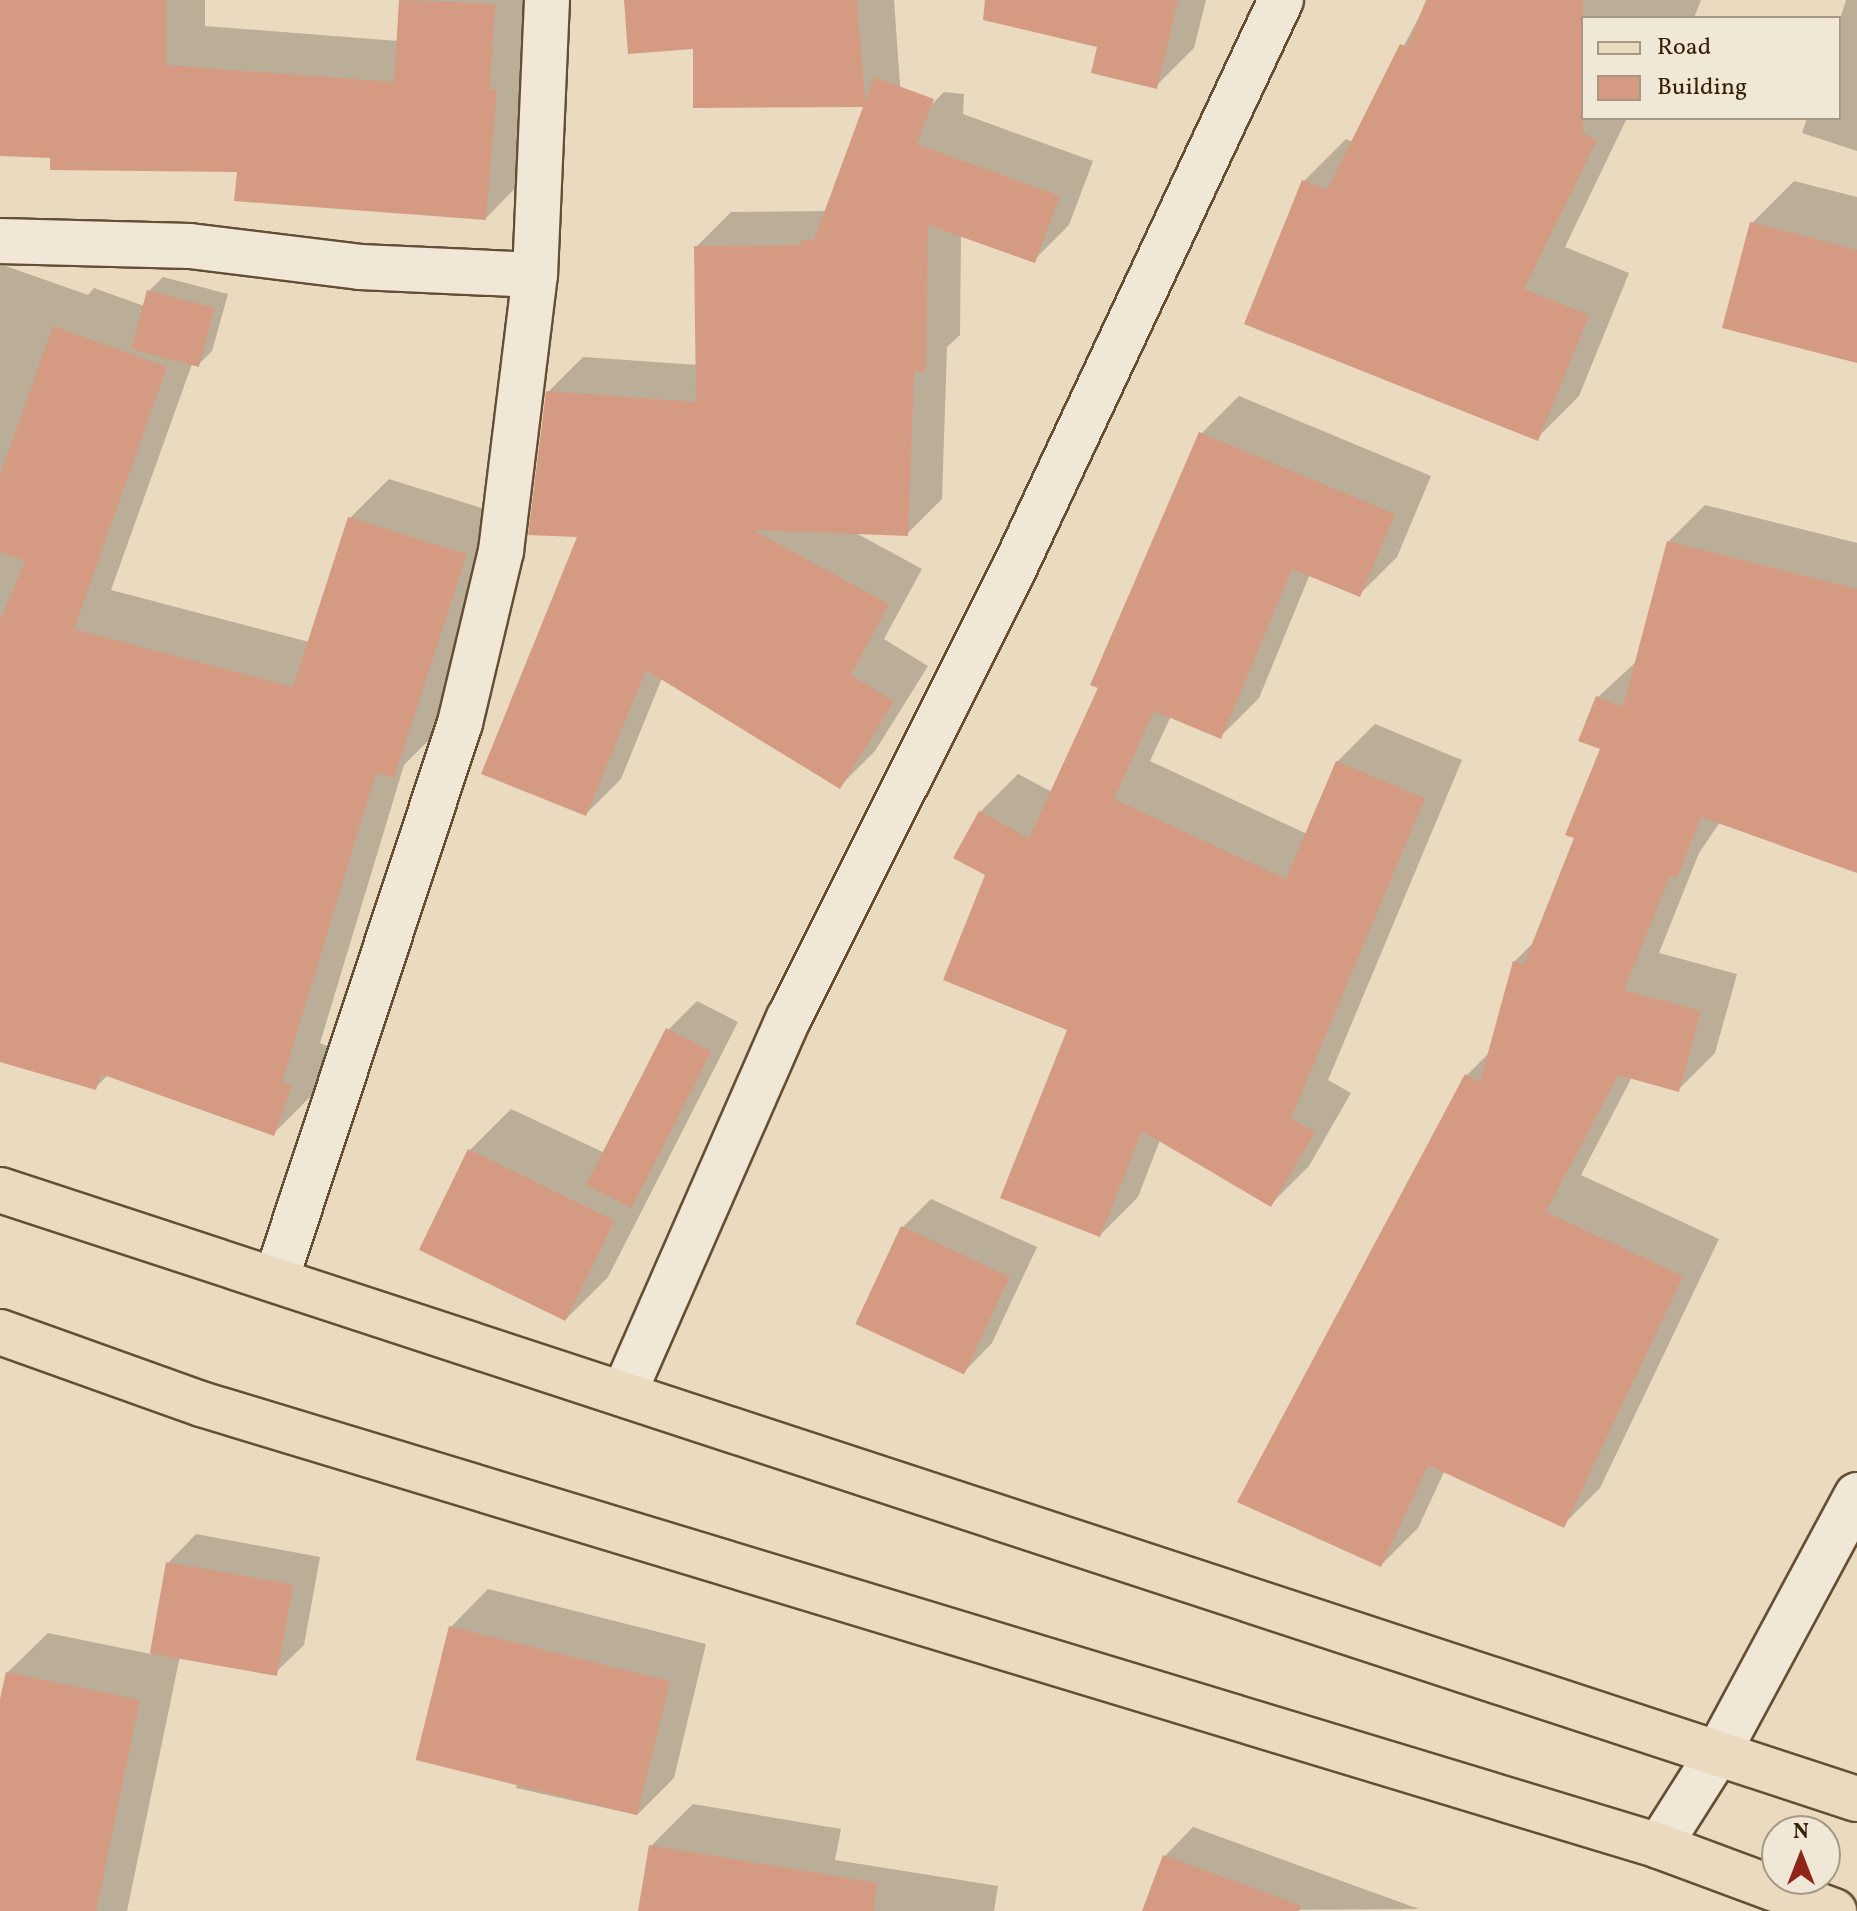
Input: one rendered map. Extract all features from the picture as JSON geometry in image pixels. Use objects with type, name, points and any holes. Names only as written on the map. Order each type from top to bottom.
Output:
[{"type":"main road","points":[[0,1190],[1857,1799]]},
{"type":"main road","points":[[0,1332],[201,1404],[1659,1846],[1834,1911]]},
{"type":"street","points":[[276,1279],[460,723],[501,551],[535,275],[547,0]]},
{"type":"street","points":[[624,1393],[789,1018],[1012,573],[1281,0]]},
{"type":"street","points":[[0,241],[190,246],[360,267],[535,275]]},
{"type":"street","points":[[1659,1846],[1718,1753],[1857,1495]]},
{"type":"building","points":[[0,0],[167,0],[166,65],[394,82],[399,0],[495,4],[490,89],[497,90],[486,220],[234,201],[237,172],[50,170],[50,158],[0,156]]},
{"type":"building","points":[[624,0],[857,0],[865,101],[874,77],[934,99],[917,144],[1060,196],[1035,263],[928,225],[926,372],[914,372],[908,536],[753,530],[889,604],[851,675],[894,701],[840,789],[646,670],[586,816],[481,774],[577,537],[528,535],[546,391],[696,402],[694,246],[801,245],[801,240],[814,240],[863,107],[693,108],[693,49],[628,54]]},
{"type":"building","points":[[985,0],[1178,0],[1157,89],[1091,73],[1097,47],[983,20]]},
{"type":"building","points":[[1426,0],[1583,0],[1581,120],[1583,133],[1597,140],[1524,289],[1589,315],[1538,441],[1244,324],[1302,180],[1327,190],[1400,44],[1407,47]]},
{"type":"building","points":[[1750,222],[1857,250],[1857,363],[1722,328]]},
{"type":"building","points":[[147,290],[215,308],[199,367],[131,349]]},
{"type":"building","points":[[53,326],[167,367],[74,629],[293,687],[348,517],[467,554],[394,778],[376,773],[282,1082],[292,1086],[274,1136],[101,1074],[96,1090],[0,1062],[0,621],[25,561],[0,552],[0,475]]},
{"type":"building","points":[[1199,432],[1395,514],[1360,597],[1292,569],[1221,739],[1154,711],[1114,799],[1286,879],[1336,761],[1425,798],[1291,1118],[1315,1132],[1271,1207],[1142,1131],[1100,1237],[1000,1198],[1067,1030],[943,980],[985,875],[953,858],[979,811],[1029,838],[1098,688],[1090,685]]},
{"type":"building","points":[[1667,541],[1857,589],[1857,873],[1701,817],[1677,878],[1670,876],[1624,990],[1701,1011],[1679,1092],[1618,1075],[1546,1212],[1683,1276],[1564,1528],[1428,1465],[1381,1567],[1237,1502],[1465,1074],[1480,1082],[1513,961],[1524,964],[1574,838],[1565,835],[1600,749],[1578,741],[1596,696],[1623,707]]},
{"type":"building","points":[[666,1028],[711,1051],[632,1208],[586,1185]]},
{"type":"building","points":[[468,1149],[615,1220],[565,1321],[419,1250]]},
{"type":"building","points":[[901,1226],[1010,1277],[964,1375],[855,1324]]},
{"type":"building","points":[[166,1562],[293,1584],[277,1676],[150,1654]]},
{"type":"building","points":[[449,1626],[670,1681],[637,1815],[416,1760]]},
{"type":"building","points":[[6,1672],[140,1700],[96,1911],[0,1911],[0,1699]]},
{"type":"building","points":[[649,1845],[877,1883],[874,1911],[638,1911]]},
{"type":"building","points":[[1163,1855],[1300,1905],[1299,1911],[1142,1911]]}]
